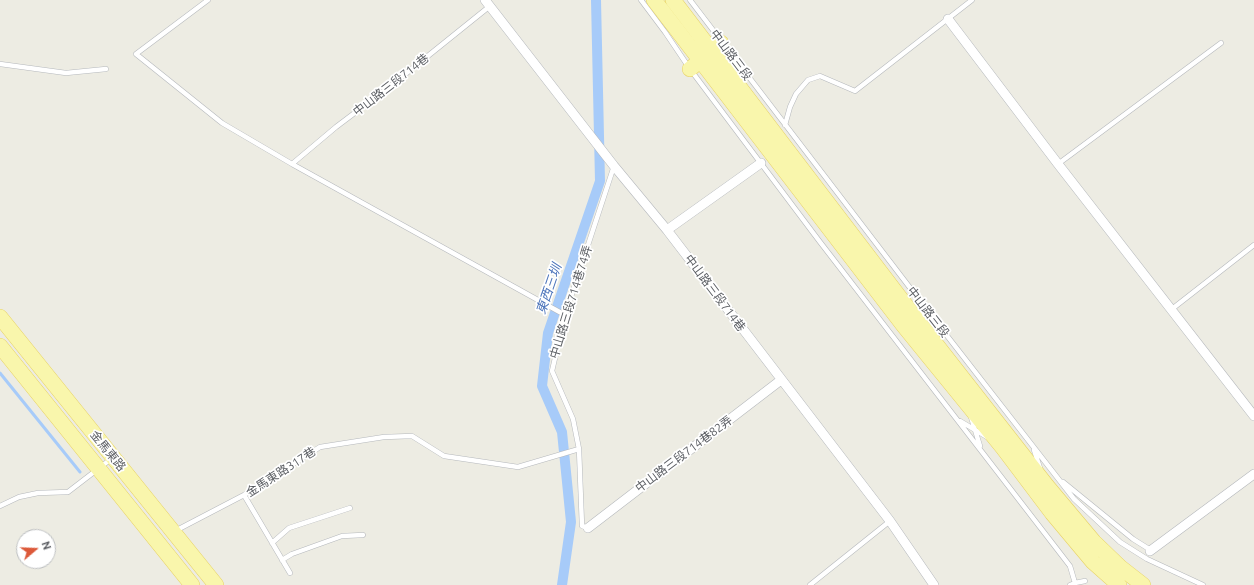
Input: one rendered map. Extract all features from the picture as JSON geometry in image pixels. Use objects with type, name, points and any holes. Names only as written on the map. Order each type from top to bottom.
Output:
[{"type":"main road","name":"中山路三段","points":[[654,0],[706,56],[920,313],[1052,482],[1094,542],[1120,567],[1143,585]]},
{"type":"main road","name":"中山路三段","points":[[673,0],[706,56],[903,325],[1003,448],[1052,513],[1093,562],[1119,585]]},
{"type":"main road","name":"金馬東路","points":[[0,317],[216,585]]},
{"type":"main road","name":"金馬東路","points":[[0,346],[192,585]]},
{"type":"street","name":"中山路三段714巷","points":[[487,3],[614,166],[667,230],[890,521],[934,585]]},
{"type":"street","points":[[948,18],[1058,164],[1254,416]]},
{"type":"street","points":[[667,230],[761,163]]},
{"type":"street","name":"中山路三段714巷82弄","points":[[588,528],[781,380]]},
{"type":"street","points":[[1154,549],[1254,474]]},
{"type":"lane","points":[[208,0],[136,54],[222,123],[292,164],[565,315]]},
{"type":"lane","name":"中山路三段","points":[[641,0],[665,32],[706,56],[785,125],[920,313],[1032,445],[1052,482],[1074,499],[1120,542],[1147,559],[1203,585]]},
{"type":"lane","name":"中山路三段","points":[[690,0],[706,56],[761,163],[1070,566],[1072,584]]},
{"type":"lane","points":[[785,125],[790,107],[796,94],[808,80],[820,76],[855,91],[972,0]]},
{"type":"lane","name":"中山路三段714巷","points":[[292,164],[336,127],[393,84],[487,3]]},
{"type":"lane","points":[[1058,164],[1221,43]]},
{"type":"lane","points":[[0,64],[66,73],[106,69]]},
{"type":"lane","name":"中山路三段714巷74弄","points":[[588,528],[582,526],[579,449],[573,419],[552,371],[565,315],[614,166]]},
{"type":"lane","points":[[1172,309],[1254,245]]},
{"type":"lane","points":[[970,409],[973,428],[981,449]]},
{"type":"lane","points":[[957,419],[1003,448]]},
{"type":"lane","name":"金馬東路317巷","points":[[173,532],[244,496],[320,447],[384,436],[412,436],[444,456],[518,467],[579,449]]},
{"type":"lane","points":[[1032,445],[1052,482],[1148,549],[1154,549]]},
{"type":"lane","points":[[0,506],[19,497],[32,494],[68,492],[113,458]]},
{"type":"lane","points":[[244,496],[290,573]]},
{"type":"lane","points":[[272,543],[289,528],[350,508]]},
{"type":"lane","points":[[810,585],[890,521]]},
{"type":"lane","points":[[282,560],[342,536],[363,535]]},
{"type":"lane","points":[[1093,562],[1104,579]]},
{"type":"lane","points":[[1072,584],[1085,581]]},
{"type":"waterway","name":"東西三圳","points":[[562,585],[571,522],[562,432],[542,386],[548,333],[600,181],[596,0]]},
{"type":"waterway","points":[[0,373],[80,472]]}]
